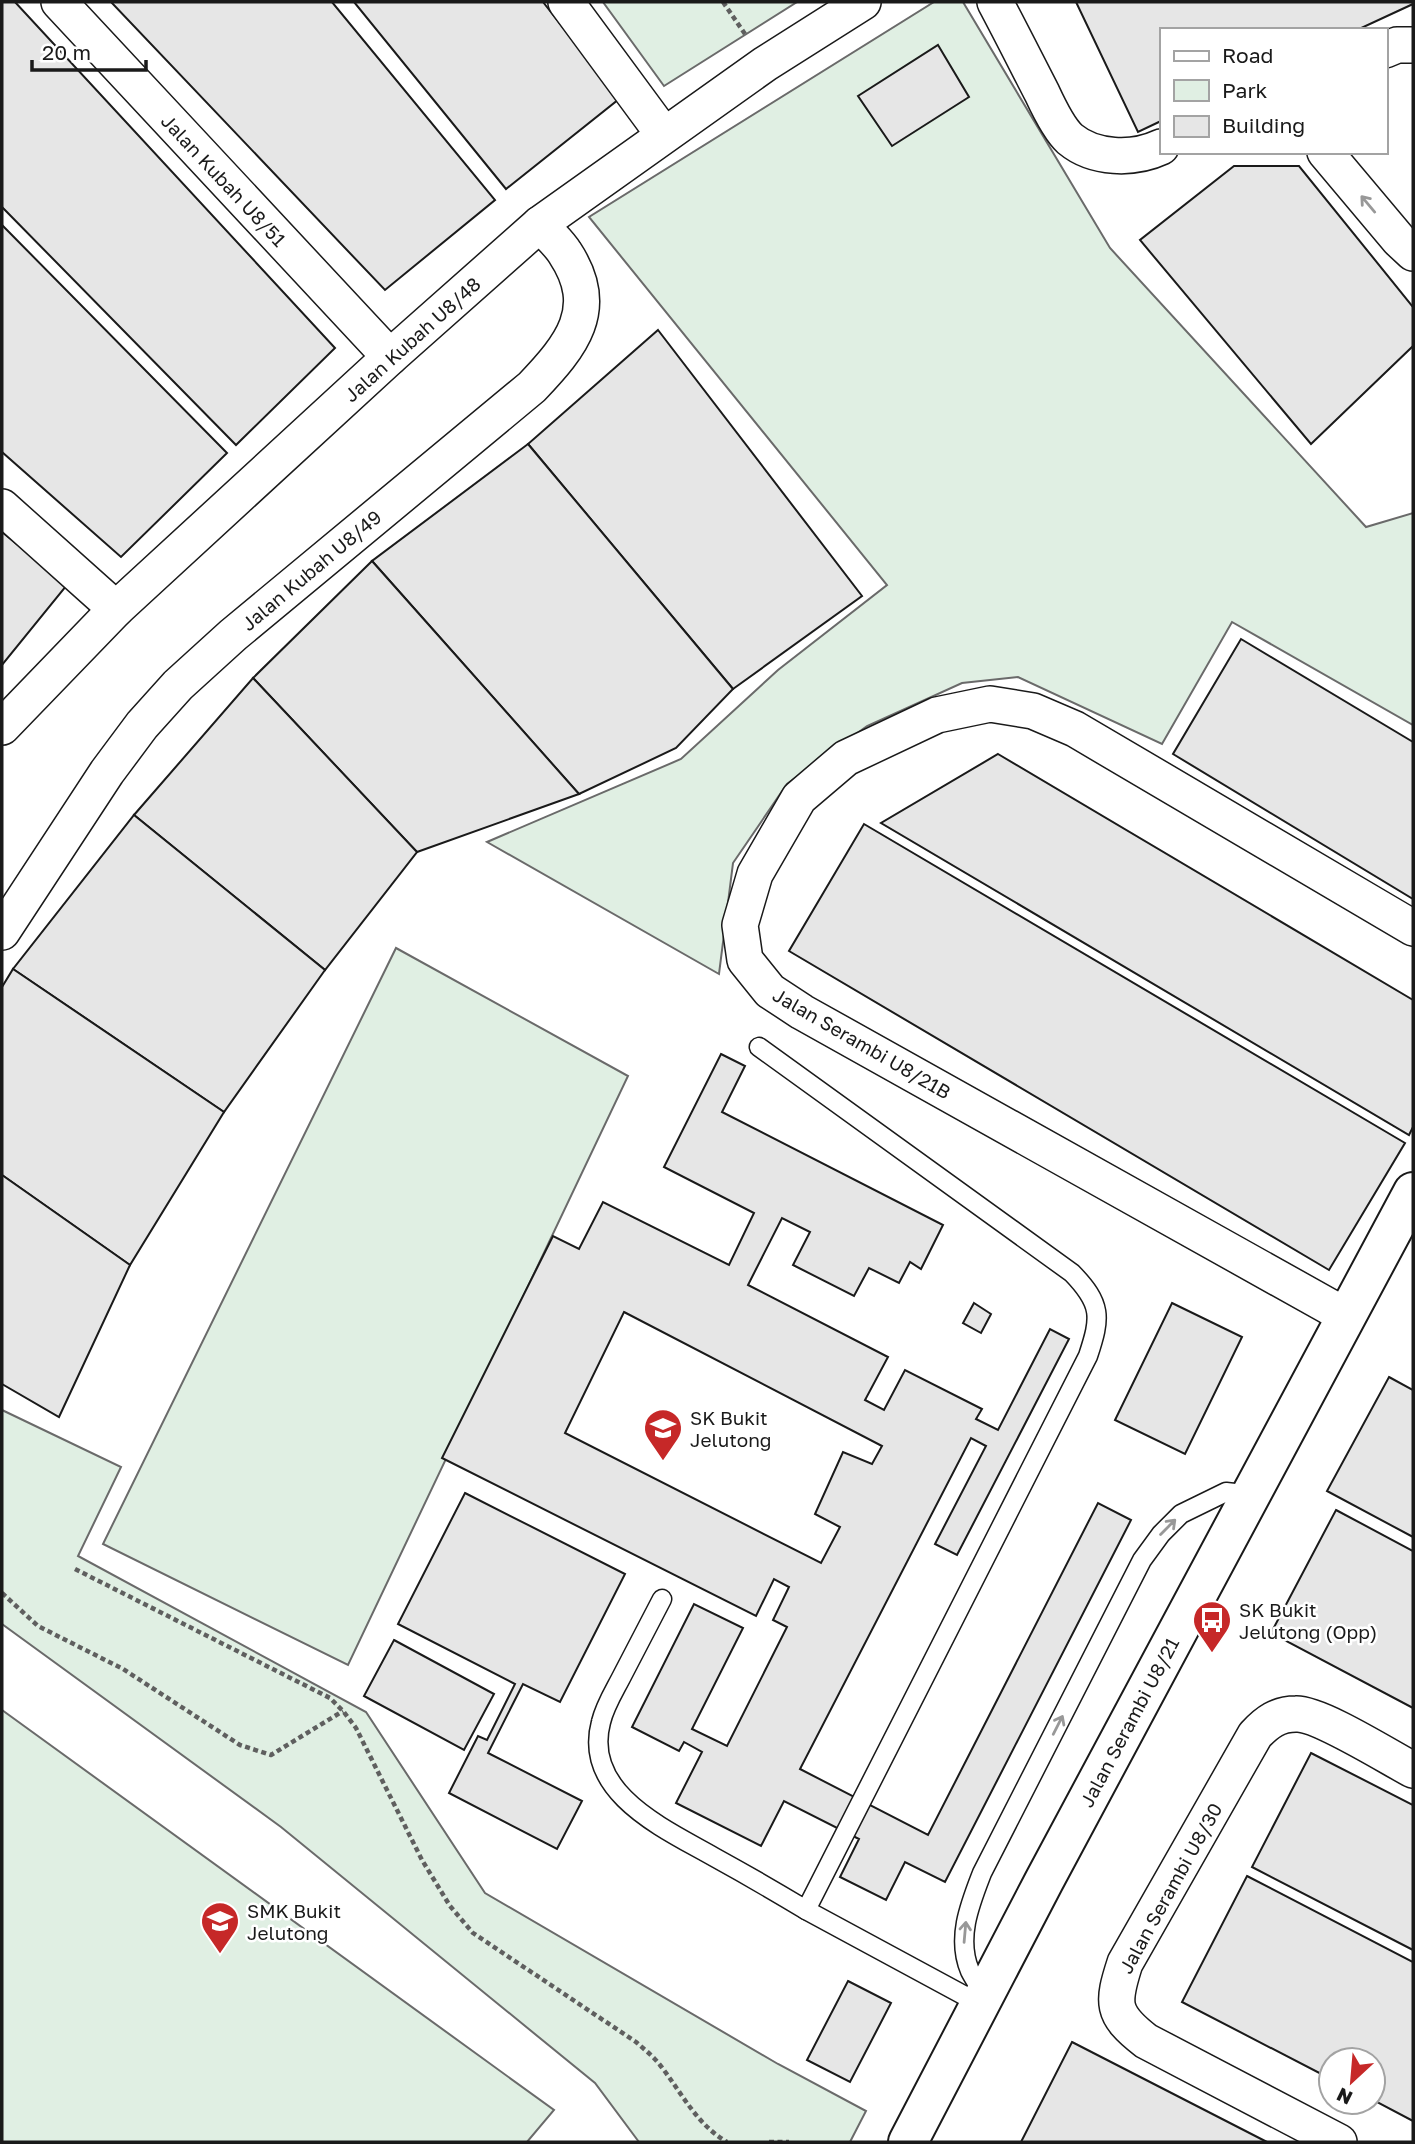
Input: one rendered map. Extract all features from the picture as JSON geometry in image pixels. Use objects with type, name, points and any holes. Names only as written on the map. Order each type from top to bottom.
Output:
[{"type":"street","name":"Jalan Kubah U8/51","points":[[59,2],[390,358]]},
{"type":"street","points":[[566,2],[664,135]]},
{"type":"street","name":"Jalan Kubah U8/48","points":[[2,727],[116,609],[540,224],[765,64],[863,2]]},
{"type":"street","points":[[995,2],[1051,111],[1069,138],[1092,151],[1119,156],[1160,148]]},
{"type":"street","points":[[1387,49],[1397,45],[1413,45]]},
{"type":"street","points":[[1327,154],[1413,253]]},
{"type":"street","name":"Jalan Kubah U8/49","points":[[2,932],[107,772],[142,725],[178,685],[233,635],[532,387],[558,359],[573,337],[583,308],[577,278],[565,253],[540,224]]},
{"type":"street","points":[[2,507],[116,609]]},
{"type":"street","name":"Jalan Serambi U8/21B","points":[[1346,1316],[770,992],[745,960],[740,925],[755,874],[799,798],[846,758],[937,715],[990,704],[1033,711],[1075,729],[1413,928]]},
{"type":"street","name":"Jalan Serambi U8/21","points":[[908,2142],[1413,1192]]},
{"type":"street","name":"Jalan Serambi U8/30","points":[[1339,2142],[1146,2041],[1128,2027],[1117,2009],[1116,1990],[1125,1963],[1255,1735],[1268,1721],[1299,1713],[1317,1718],[1413,1770]]},
{"type":"lane","points":[[759,1047],[1072,1273],[1087,1288],[1098,1312],[1096,1332],[1088,1356],[806,1910]]},
{"type":"lane","points":[[982,2000],[969,1970],[964,1943],[967,1914],[982,1873],[1142,1559],[1181,1514],[1226,1492],[1252,1495]]},
{"type":"lane","points":[[662,1599],[608,1703],[600,1724],[598,1749],[603,1769],[613,1786],[630,1805],[655,1823],[806,1910],[982,2000]]},
{"type":"path","points":[[75,1569],[330,1698],[356,1728],[422,1860],[450,1906],[472,1933],[636,2042],[659,2063],[699,2120],[712,2133],[727,2142]]},
{"type":"path","points":[[2,1593],[38,1626],[123,1669],[240,1745],[271,1755],[343,1711]]},
{"type":"path","points":[[769,2142],[789,2142]]},
{"type":"green space","points":[[603,2],[797,2],[664,86]]},
{"type":"green space","points":[[934,2],[963,2],[1110,248],[1366,527],[1413,513],[1413,725],[1232,622],[1162,744],[1018,677],[962,683],[867,726],[787,784],[733,863],[719,974],[487,842],[681,759],[778,670],[887,585],[589,217]]},
{"type":"green space","points":[[396,948],[628,1076],[348,1665],[103,1544]]},
{"type":"green space","points":[[2,1410],[121,1467],[78,1556],[366,1712],[485,1893],[778,2064],[866,2111],[850,2142],[639,2142],[595,2083],[281,1827],[2,1624]]},
{"type":"green space","name":"SMK Bukit Jelutong","points":[[2,1710],[554,2110],[527,2142],[2,2142]]},
{"type":"building","points":[[2,2],[15,2],[335,348],[236,445],[2,207]]},
{"type":"building","points":[[111,2],[332,2],[495,200],[385,290]]},
{"type":"building","points":[[354,2],[543,2],[619,99],[506,189]]},
{"type":"building","points":[[1076,2],[1413,2],[1361,28],[1160,28],[1160,121],[1138,132]]},
{"type":"building","points":[[938,45],[969,97],[892,146],[858,96]]},
{"type":"building","points":[[1234,166],[1299,166],[1413,307],[1413,346],[1311,444],[1140,240]]},
{"type":"building","points":[[2,225],[227,453],[121,557],[2,452]]},
{"type":"building","points":[[658,330],[862,596],[733,689],[528,444]]},
{"type":"building","points":[[528,444],[733,689],[676,748],[579,794],[372,561]]},
{"type":"building","points":[[2,532],[67,585],[2,665]]},
{"type":"building","points":[[372,561],[579,794],[417,852],[253,678]]},
{"type":"building","points":[[1241,639],[1413,742],[1413,899],[1173,754]]},
{"type":"building","points":[[253,678],[417,852],[325,970],[134,815]]},
{"type":"building","points":[[998,754],[1413,1000],[1413,1127],[1409,1135],[881,823]]},
{"type":"building","points":[[134,815],[325,970],[224,1112],[13,969]]},
{"type":"building","points":[[864,824],[1405,1143],[1329,1270],[789,951]]},
{"type":"building","points":[[13,969],[224,1112],[130,1265],[2,1175],[2,987]]},
{"type":"building","points":[[721,1054],[745,1066],[722,1112],[943,1225],[921,1269],[910,1262],[899,1283],[869,1268],[854,1296],[793,1265],[810,1232],[782,1218],[748,1285],[888,1357],[865,1400],[884,1410],[905,1370],[982,1409],[976,1419],[998,1430],[1050,1329],[1069,1339],[957,1555],[935,1544],[986,1446],[971,1438],[800,1769],[928,1835],[1098,1503],[1131,1520],[945,1882],[905,1862],[886,1900],[840,1877],[859,1839],[784,1801],[761,1846],[676,1803],[702,1752],[684,1742],[679,1751],[632,1727],[694,1604],[743,1628],[692,1729],[727,1746],[787,1627],[773,1620],[789,1587],[774,1579],[756,1616],[442,1458],[553,1236],[579,1249],[603,1202],[729,1265],[754,1213],[664,1167]],"holes":[[[624,1312],[882,1446],[872,1464],[843,1452],[815,1514],[840,1527],[821,1563],[565,1433]]]},
{"type":"building","points":[[2,1175],[130,1265],[59,1417],[2,1384]]},
{"type":"building","points":[[974,1303],[991,1314],[981,1333],[963,1323]]},
{"type":"building","points":[[1172,1303],[1242,1337],[1185,1454],[1115,1420]]},
{"type":"building","points":[[1389,1377],[1413,1390],[1413,1537],[1327,1491]]},
{"type":"building","points":[[465,1493],[625,1574],[560,1702],[523,1684],[488,1753],[582,1801],[557,1849],[449,1793],[478,1736],[487,1740],[515,1684],[398,1624]]},
{"type":"building","points":[[1336,1510],[1413,1551],[1413,1708],[1271,1633]]},
{"type":"building","points":[[394,1640],[494,1694],[464,1750],[364,1696]]},
{"type":"building","points":[[1311,1753],[1413,1805],[1413,1950],[1252,1867]]},
{"type":"building","points":[[1247,1876],[1413,1962],[1413,2121],[1387,2107],[1387,2046],[1317,2046],[1317,2072],[1182,2002]]},
{"type":"building","points":[[848,1981],[891,2003],[850,2082],[807,2060]]},
{"type":"building","points":[[1072,2042],[1267,2142],[1021,2142]]},
{"type":"place","name":"SK Bukit Jelutong","points":[[663,1462]]},
{"type":"place","name":"SK Bukit Jelutong (Opp)","points":[[1212,1654]]},
{"type":"place","name":"SMK Bukit Jelutong","points":[[220,1955]]}]
